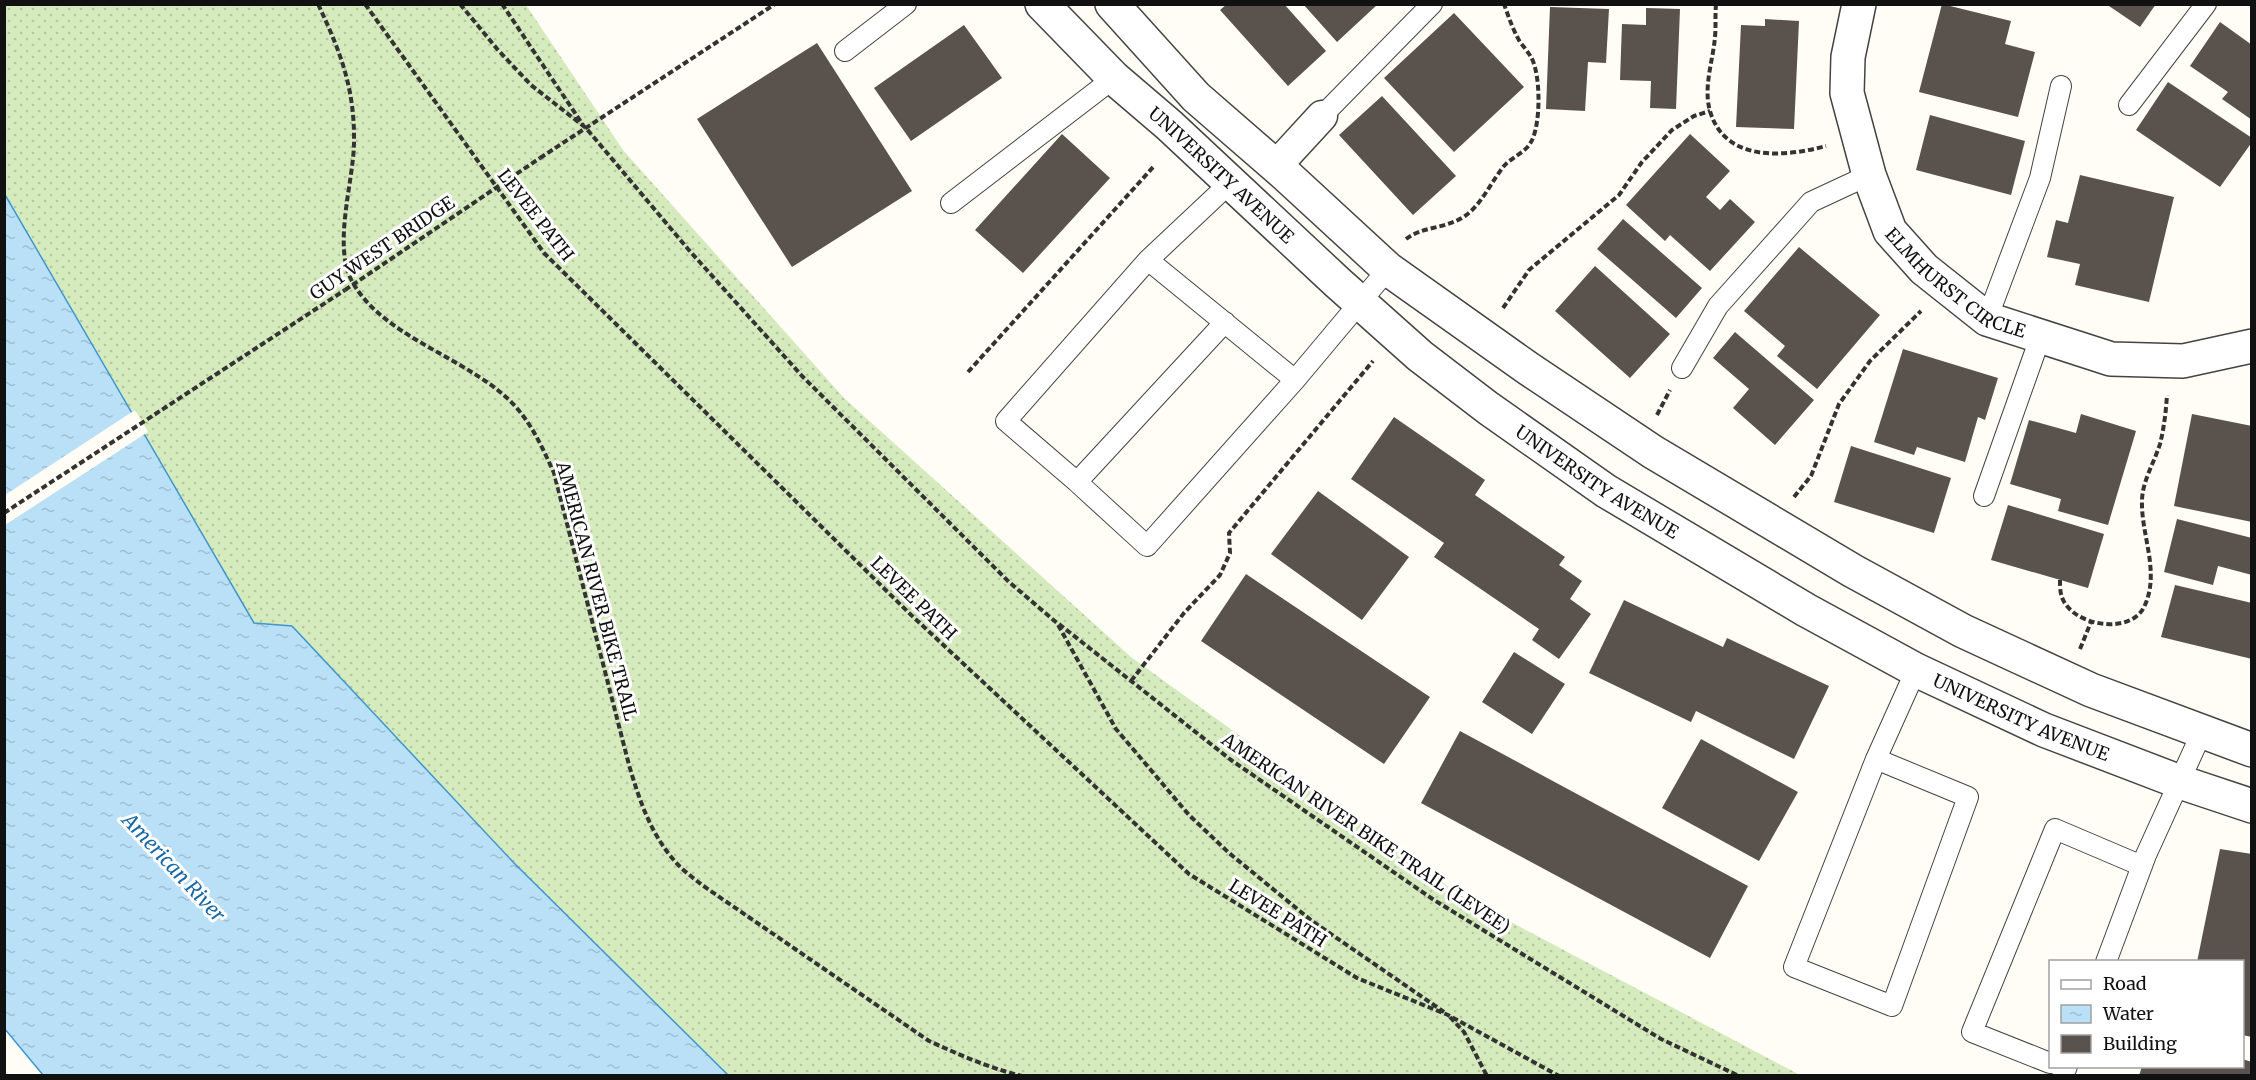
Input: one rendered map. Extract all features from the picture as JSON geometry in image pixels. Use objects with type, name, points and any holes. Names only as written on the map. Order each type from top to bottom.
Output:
[{"type":"street","name":"UNIVERSITY AVENUE","points":[[1042,4],[1114,78],[1420,356],[1488,408],[1606,491],[1806,610],[1916,670],[2044,730],[2180,782],[2252,806]]},
{"type":"street","points":[[1112,4],[1196,97],[1276,166],[1395,256],[1520,363],[1653,452],[1853,571],[1963,631],[2091,690],[2252,750]]},
{"type":"street","name":"ELMHURST CIRCLE","points":[[1859,4],[1848,57],[1847,93],[1869,175],[1890,231],[1924,269],[1987,319],[2040,338],[2111,359],[2183,361],[2252,346]]},
{"type":"street","points":[[1276,166],[1322,116]]},
{"type":"lane","points":[[845,51],[906,4]]},
{"type":"lane","points":[[1322,116],[1432,4]]},
{"type":"lane","points":[[2129,105],[2206,4]]},
{"type":"lane","points":[[951,203],[1114,78]]},
{"type":"lane","points":[[1987,319],[2040,178],[2061,86]]},
{"type":"lane","points":[[1682,368],[1718,306],[1810,202],[1869,175]]},
{"type":"lane","points":[[1231,182],[1148,260],[1006,421],[1147,546],[1295,380],[1395,256]]},
{"type":"lane","points":[[1148,260],[1295,380]]},
{"type":"lane","points":[[1077,482],[1225,322]]},
{"type":"lane","points":[[1984,496],[2040,338]]},
{"type":"lane","points":[[1876,759],[1968,797],[1892,1006],[1794,967],[1876,759],[1916,670]]},
{"type":"lane","points":[[2107,960],[2142,866],[2202,732]]},
{"type":"lane","points":[[2049,1063],[1972,1032],[2055,829],[2142,866]]},
{"type":"path","name":"AMERICAN RIVER BIKE TRAIL","points":[[318,4],[341,54],[349,80],[353,110],[354,144],[346,225],[347,270],[353,283],[373,309],[493,387],[515,406],[537,436],[554,473],[629,765],[652,828],[674,860],[702,885],[921,1036],[967,1059],[1022,1076]]},
{"type":"path","name":"LEVEE PATH","points":[[365,4],[544,253],[909,613],[1189,874],[1357,978],[1448,1015],[1559,1076]]},
{"type":"path","points":[[460,4],[531,85],[585,128]]},
{"type":"path","points":[[502,4],[585,128]]},
{"type":"path","name":"GUY WEST BRIDGE","points":[[4,513],[775,4]]},
{"type":"path","points":[[1395,256],[1421,231],[1450,225],[1467,215],[1480,201],[1509,159],[1530,144],[1536,130],[1537,75],[1532,58],[1511,26],[1504,4]]},
{"type":"path","points":[[1716,4],[1715,37],[1709,78],[1710,111],[1716,124],[1728,139],[1741,148],[1763,153],[1793,153],[1858,137]]},
{"type":"path","points":[[1498,315],[1529,270],[1619,195],[1642,162],[1672,130],[1694,116],[1710,111]]},
{"type":"path","name":"AMERICAN RIVER BIKE TRAIL (LEVEE)","points":[[585,128],[688,249],[802,376],[1010,582],[1057,623],[1231,760],[1434,900],[1661,1039],[1739,1076]]},
{"type":"path","points":[[968,372],[1155,165]]},
{"type":"path","points":[[1790,503],[1811,476],[1839,404],[1870,361],[1946,286]]},
{"type":"path","points":[[1131,681],[1184,613],[1220,575],[1230,553],[1229,533],[1375,359]]},
{"type":"path","points":[[2060,580],[2061,595],[2074,613],[2091,622],[2116,624],[2134,619],[2145,607],[2151,589],[2150,553],[2142,500],[2165,421],[2168,361]]},
{"type":"path","points":[[1652,424],[1682,368]]},
{"type":"path","points":[[2080,649],[2091,622]]},
{"type":"path","points":[[1057,623],[1116,729],[1189,815],[1229,853],[1312,921],[1448,1015],[1464,1032],[1486,1076]]},
{"type":"green space","points":[[4,5],[526,5],[623,150],[844,398],[1131,657],[1460,895],[1800,1075],[728,1075],[514,863],[254,623],[5,193]]},
{"type":"water","name":"American River","points":[[4,193],[254,623],[292,626],[514,863],[728,1075],[43,1075],[4,1028]]},
{"type":"pier","points":[[135,410],[148,432],[5,525],[5,495]]},
{"type":"building","points":[[1227,4],[1284,4],[1326,51],[1288,86],[1220,10]]},
{"type":"building","points":[[1303,4],[1378,4],[1337,42]]},
{"type":"building","points":[[1942,4],[2011,21],[2005,44],[2035,52],[2018,117],[1919,92]]},
{"type":"building","points":[[2106,4],[2156,4],[2140,27]]},
{"type":"building","points":[[1550,7],[1609,9],[1606,63],[1588,62],[1585,111],[1546,109]]},
{"type":"building","points":[[1646,8],[1680,9],[1676,109],[1650,108],[1651,81],[1620,80],[1622,24],[1646,25]]},
{"type":"building","points":[[1454,13],[1524,87],[1454,152],[1384,78]]},
{"type":"building","points":[[1765,19],[1799,21],[1794,129],[1736,127],[1741,25],[1765,26]]},
{"type":"building","points":[[2220,22],[2252,45],[2252,120],[2222,99],[2228,92],[2190,66]]},
{"type":"building","points":[[964,25],[1002,78],[911,141],[874,88]]},
{"type":"building","points":[[817,43],[912,191],[792,267],[697,119]]},
{"type":"building","points":[[2168,82],[2252,138],[2252,142],[2220,187],[2136,130]]},
{"type":"building","points":[[1382,96],[1456,176],[1413,215],[1339,135]]},
{"type":"building","points":[[1930,115],[2025,141],[2011,195],[1916,170]]},
{"type":"building","points":[[1062,134],[1110,178],[1023,273],[975,230]]},
{"type":"building","points":[[1690,134],[1730,171],[1706,197],[1720,210],[1730,199],[1755,222],[1710,271],[1670,235],[1665,241],[1626,205]]},
{"type":"building","points":[[2080,175],[2174,197],[2149,302],[2075,285],[2080,264],[2047,257],[2056,220],[2068,223]]},
{"type":"building","points":[[1623,219],[1702,288],[1676,318],[1597,249]]},
{"type":"building","points":[[1799,247],[1880,315],[1817,389],[1777,356],[1785,346],[1744,311]]},
{"type":"building","points":[[1595,266],[1670,334],[1630,378],[1555,311]]},
{"type":"building","points":[[1735,332],[1814,400],[1775,445],[1733,408],[1749,389],[1713,358]]},
{"type":"building","points":[[1903,349],[1998,378],[1985,420],[1978,417],[1965,462],[1917,447],[1914,455],[1874,442]]},
{"type":"building","points":[[2081,414],[2136,431],[2108,525],[2058,511],[2061,499],[2010,484],[2029,420],[2076,433]]},
{"type":"building","points":[[2192,414],[2252,426],[2252,522],[2174,506]]},
{"type":"building","points":[[1394,417],[1485,480],[1475,495],[1565,557],[1559,565],[1582,581],[1570,599],[1591,614],[1559,659],[1532,640],[1539,629],[1434,557],[1444,543],[1351,479]]},
{"type":"building","points":[[1851,446],[1951,478],[1934,533],[1834,502]]},
{"type":"building","points":[[1318,491],[1409,557],[1362,620],[1271,554]]},
{"type":"building","points":[[2008,505],[2104,534],[2088,588],[1991,560]]},
{"type":"building","points":[[2177,519],[2252,538],[2252,575],[2218,566],[2213,585],[2164,572]]},
{"type":"building","points":[[1246,574],[1430,697],[1384,764],[1201,641]]},
{"type":"building","points":[[2175,585],[2252,603],[2252,659],[2161,637]]},
{"type":"building","points":[[1624,600],[1723,647],[1727,638],[1829,686],[1794,759],[1696,711],[1691,722],[1589,673]]},
{"type":"building","points":[[1514,652],[1565,684],[1532,734],[1482,702]]},
{"type":"building","points":[[1460,731],[1748,886],[1710,958],[1421,803]]},
{"type":"building","points":[[1701,739],[1798,792],[1759,861],[1662,808]]},
{"type":"building","points":[[2220,849],[2252,854],[2252,1037],[2244,1035],[2244,960],[2197,960]]},
{"type":"building","points":[[2244,1060],[2252,1062],[2252,1076],[2139,1076],[2141,1068],[2244,1068]]}]
